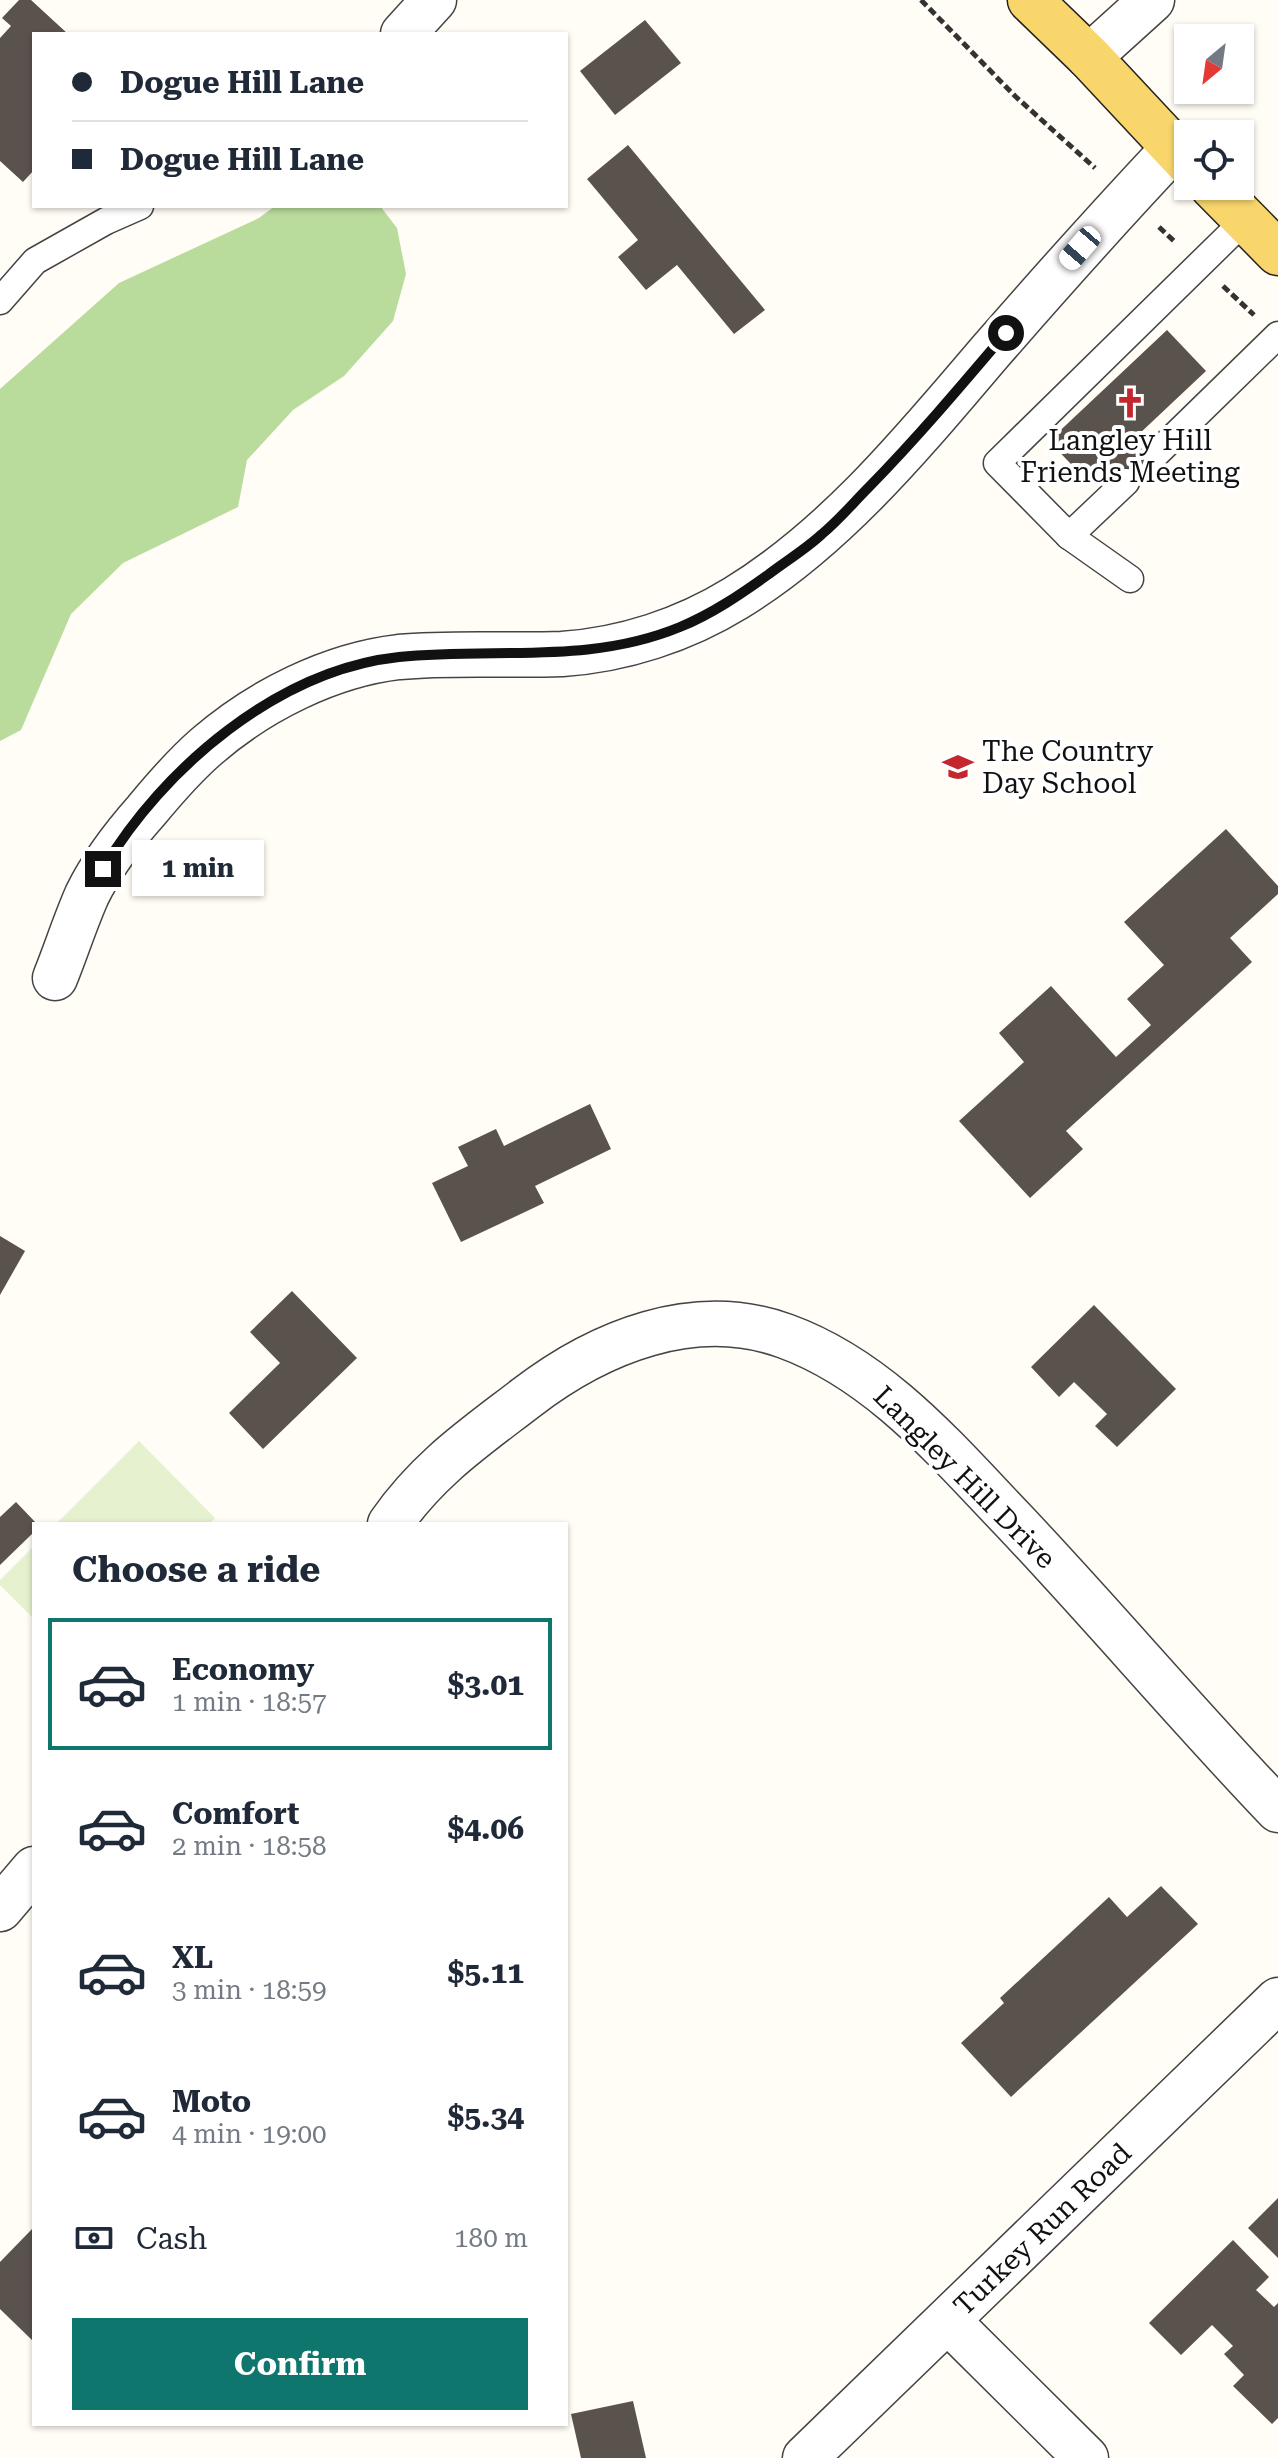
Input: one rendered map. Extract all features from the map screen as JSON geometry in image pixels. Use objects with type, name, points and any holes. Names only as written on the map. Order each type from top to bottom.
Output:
[{"type":"main road","points":[[1030,0],[1089,57],[1174,148]]},
{"type":"main road","points":[[1226,200],[1278,253]]},
{"type":"street","points":[[405,32],[434,0]]},
{"type":"street","points":[[1089,57],[1152,0]]},
{"type":"street","points":[[55,978],[87,895],[118,843],[207,746],[259,708],[309,681],[367,663],[399,657],[566,653],[626,644],[681,627],[749,588],[822,534],[915,440],[1080,248],[1174,162]]},
{"type":"street","name":"Langley Hill Drive","points":[[391,1522],[410,1494],[440,1464],[539,1388],[596,1353],[649,1332],[706,1323],[747,1327],[785,1336],[856,1371],[940,1444],[1101,1614],[1278,1810]]},
{"type":"street","points":[[0,1909],[32,1871]]},
{"type":"street","name":"Turkey Run Road","points":[[805,2458],[1278,2000]]},
{"type":"street","points":[[948,2321],[1086,2458]]},
{"type":"lane","points":[[0,301],[35,261],[135,208]]},
{"type":"lane","points":[[1130,579],[1069,536],[997,463],[1246,219]]},
{"type":"lane","points":[[1156,454],[1278,335]]},
{"type":"lane","points":[[1069,536],[1126,482]]},
{"type":"green space","points":[[272,208],[382,208],[397,228],[406,274],[393,321],[344,376],[293,410],[247,460],[238,507],[123,563],[71,614],[21,730],[0,741],[0,389],[119,283],[259,218]]},
{"type":"green space","points":[[139,1441],[215,1518],[211,1522],[58,1522]]},
{"type":"green space","points":[[32,1548],[32,1617],[0,1585],[0,1580]]},
{"type":"building","points":[[19,0],[31,0],[66,32],[32,32],[32,172],[23,182],[0,161],[0,38],[11,26],[2,18]]},
{"type":"building","points":[[645,20],[681,63],[615,115],[580,71]]},
{"type":"building","points":[[628,145],[765,310],[734,334],[677,265],[646,290],[618,257],[638,240],[587,179]]},
{"type":"building","name":"Langley Hill Friends Meeting","points":[[1167,330],[1206,371],[1138,435],[1156,454],[1126,482],[1108,463],[1088,482],[1049,441]]},
{"type":"building","points":[[1226,829],[1278,886],[1278,894],[1230,938],[1252,962],[1066,1131],[1083,1149],[1030,1198],[959,1121],[1024,1062],[999,1033],[1051,986],[1116,1057],[1151,1025],[1127,999],[1164,965],[1124,922]]},
{"type":"building","points":[[590,1104],[611,1149],[535,1186],[544,1203],[461,1242],[432,1183],[468,1166],[458,1147],[496,1129],[504,1146]]},
{"type":"building","points":[[0,1236],[25,1251],[0,1295]]},
{"type":"building","points":[[292,1291],[357,1358],[263,1449],[229,1413],[280,1363],[250,1332]]},
{"type":"building","points":[[1094,1305],[1176,1389],[1117,1447],[1095,1426],[1107,1414],[1074,1382],[1059,1397],[1031,1367]]},
{"type":"building","points":[[16,1502],[35,1522],[32,1522],[32,1534],[0,1565],[0,1517]]},
{"type":"building","points":[[1161,1886],[1198,1924],[1011,2097],[961,2043],[1004,2003],[1000,1998],[1109,1897],[1127,1917]]},
{"type":"building","points":[[1278,2198],[1278,2258],[1248,2228]]},
{"type":"building","points":[[32,2229],[32,2340],[0,2309],[0,2262]]},
{"type":"building","points":[[1233,2240],[1269,2277],[1256,2290],[1274,2307],[1278,2303],[1278,2418],[1272,2424],[1233,2386],[1244,2375],[1224,2354],[1233,2346],[1212,2325],[1181,2355],[1149,2323]]},
{"type":"building","points":[[633,2401],[646,2458],[581,2458],[571,2414]]},
{"type":"place","name":"Langley Hill Friends Meeting","points":[[1130,403]]},
{"type":"place","name":"The Country Day School","points":[[958,767]]},
{"type":"route","points":[[103,869],[118,843],[207,746],[259,708],[309,681],[367,663],[399,657],[566,653],[626,644],[681,627],[737,597],[822,534],[915,440],[1006,333]]}]
